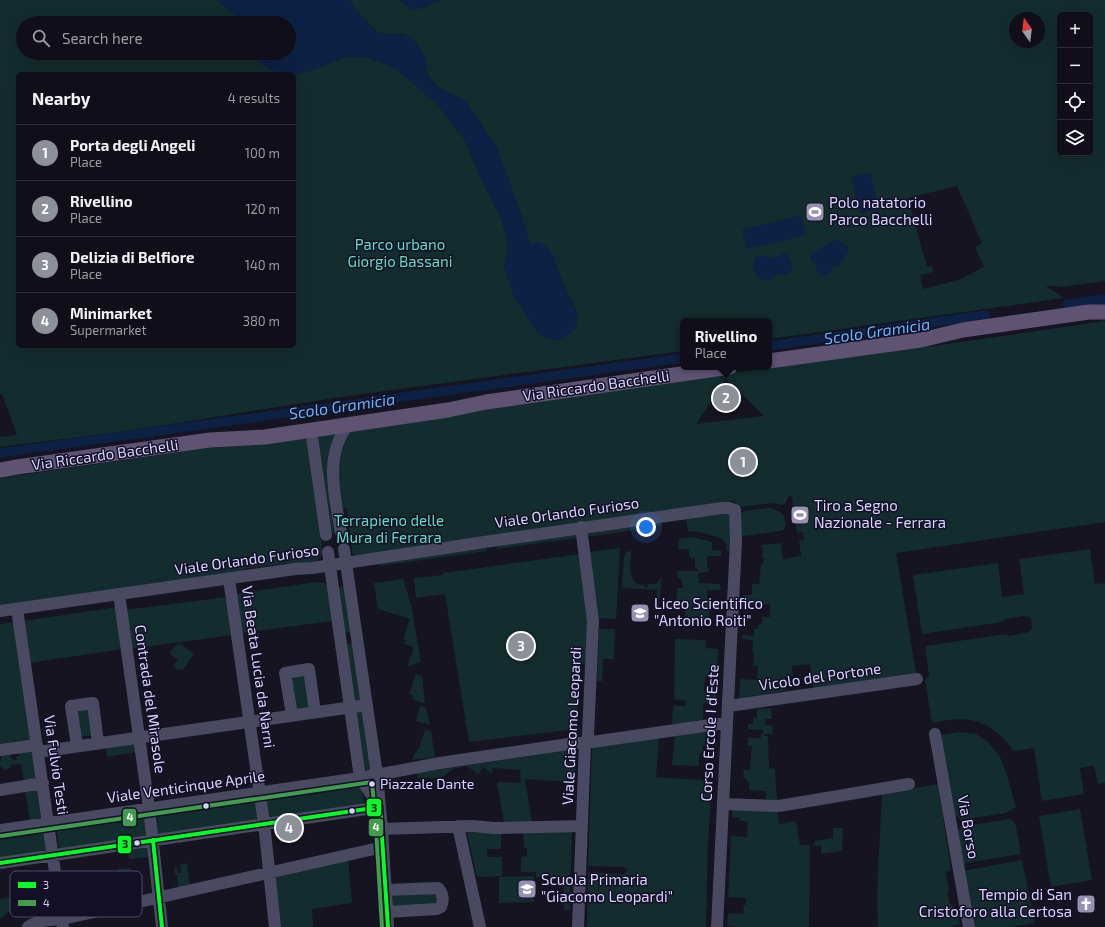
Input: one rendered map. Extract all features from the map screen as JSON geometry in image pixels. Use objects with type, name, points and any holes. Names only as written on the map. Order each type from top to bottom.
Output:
[{"type":"main road","points":[[1024,325],[1089,312],[1105,312]]},
{"type":"main road","points":[[772,361],[921,340],[963,330],[1105,316]]},
{"type":"main road","name":"Via Riccardo Bacchelli","points":[[0,470],[210,440],[265,437],[310,426],[342,423],[447,402],[486,402],[709,370]]},
{"type":"street","points":[[341,532],[333,480],[333,463],[342,423]]},
{"type":"street","points":[[310,426],[326,535]]},
{"type":"street","name":"Viale Orlando Furioso","points":[[0,611],[347,563],[722,508],[735,510]]},
{"type":"street","name":"Corso Ercole I d'Este","points":[[717,927],[736,541],[735,510]]},
{"type":"street","name":"Viale Giacomo Leopardi","points":[[578,927],[585,743],[588,736],[594,621],[581,528]]},
{"type":"street","points":[[344,549],[377,775],[388,927]]},
{"type":"street","points":[[328,552],[360,778],[380,807]]},
{"type":"street","name":"Via Beata Lucia da Narni","points":[[229,579],[260,792],[275,927]]},
{"type":"street","name":"Contrada del Mirasole","points":[[119,594],[149,808],[162,927]]},
{"type":"street","name":"Via Fulvio Testi","points":[[17,609],[55,871]]},
{"type":"street","points":[[341,640],[357,638]]},
{"type":"street","points":[[292,715],[285,673],[309,669],[315,712]]},
{"type":"street","name":"Vicolo del Portone","points":[[728,706],[917,679]]},
{"type":"street","points":[[77,746],[71,706],[93,703],[98,743]]},
{"type":"street","points":[[0,750],[77,746],[367,705]]},
{"type":"street","name":"Viale Venticinque Aprile","points":[[0,830],[360,778],[440,763],[574,743],[585,743],[727,724]]},
{"type":"street","name":"Via Borso","points":[[935,734],[969,927]]},
{"type":"street","points":[[0,790],[43,783]]},
{"type":"street","points":[[723,804],[778,806],[909,784]]},
{"type":"street","points":[[0,863],[380,807]]},
{"type":"street","points":[[458,826],[480,927]]},
{"type":"street","points":[[382,829],[458,826],[494,828],[582,826]]},
{"type":"street","points":[[142,902],[383,847]]},
{"type":"street","points":[[386,890],[438,888],[442,893],[443,900],[441,907],[438,909],[387,912]]},
{"type":"street","points":[[28,927],[39,922],[63,923],[85,917]]},
{"type":"green space","name":"Parco urbano Giorgio Bassani","points":[[0,0],[217,0],[238,16],[16,16],[16,60],[257,60],[262,65],[280,72],[16,72],[16,348],[296,348],[296,74],[316,69],[344,57],[367,57],[396,68],[438,105],[465,140],[480,177],[502,221],[507,237],[507,252],[504,267],[578,314],[563,284],[553,255],[548,248],[530,244],[521,214],[496,146],[466,101],[439,88],[428,76],[425,56],[412,38],[402,34],[393,35],[377,32],[356,10],[349,0],[400,0],[410,7],[420,8],[440,0],[1105,0],[1105,281],[1060,287],[1045,285],[1064,298],[772,339],[772,318],[680,318],[680,351],[341,397],[134,430],[0,447],[0,437],[17,435],[2,394],[0,394]],"holes":[[[957,186],[982,243],[975,247],[984,267],[959,280],[923,289],[920,275],[933,272],[932,266],[927,267],[908,198]]]},
{"type":"green space","name":"Terrapieno delle Mura di Ferrara","points":[[1105,321],[1105,522],[896,553],[916,673],[813,688],[810,664],[792,666],[793,676],[784,677],[785,691],[739,698],[740,679],[757,680],[758,666],[753,666],[753,640],[742,639],[742,635],[754,636],[754,629],[758,629],[758,625],[762,624],[762,617],[770,617],[770,604],[743,604],[743,595],[752,595],[752,584],[759,584],[761,564],[763,564],[764,558],[762,558],[762,545],[781,543],[783,559],[801,556],[799,541],[804,540],[803,532],[797,533],[792,496],[788,497],[785,504],[781,505],[773,503],[740,507],[734,501],[381,553],[353,554],[347,508],[342,509],[337,470],[346,437],[353,430],[364,427],[725,374],[755,370],[772,370],[772,368]],"holes":[[[726,379],[764,416],[696,424]],[[744,455],[744,458],[752,457],[753,466],[734,468],[732,458]]]},
{"type":"green space","points":[[319,432],[336,434],[335,533],[331,533],[316,438]]},
{"type":"green space","points":[[293,436],[302,437],[308,442],[320,519],[322,552],[317,561],[287,566],[287,563],[243,569],[244,572],[0,606],[0,478]]},
{"type":"green space","points":[[769,508],[777,510],[783,515],[785,518],[784,530],[745,536],[741,535],[741,513],[744,511]]},
{"type":"green space","points":[[727,513],[730,514],[730,551],[727,551],[726,544],[721,538],[694,531],[688,532],[686,518]]},
{"type":"green space","points":[[661,522],[662,525],[660,526],[594,536],[589,536],[587,534],[588,532]]},
{"type":"green space","points":[[576,535],[576,538],[497,549],[496,545]]},
{"type":"green space","points":[[692,537],[712,542],[712,550],[721,551],[721,556],[707,556],[707,568],[709,568],[709,572],[698,573],[699,583],[720,584],[721,590],[707,590],[707,599],[709,599],[709,620],[685,618],[685,608],[676,608],[677,588],[683,588],[681,578],[677,578],[677,571],[698,571],[695,567],[695,558],[689,557],[689,549],[678,549],[679,539]]},
{"type":"green space","points":[[486,546],[487,551],[379,566],[379,562]]},
{"type":"green space","points":[[620,548],[616,619],[599,618],[589,552]]},
{"type":"green space","points":[[1090,549],[1095,584],[1105,583],[1105,783],[1098,784],[1094,766],[1080,768],[1084,794],[1042,801],[1034,748],[1014,751],[997,732],[979,722],[958,719],[932,723],[925,680],[929,675],[925,646],[1005,634],[1009,636],[1029,632],[1032,628],[1031,618],[1025,616],[1005,619],[1002,622],[922,634],[913,575],[998,563],[1002,597],[1024,594],[1019,559]]},
{"type":"green space","points":[[629,551],[631,551],[630,567],[632,577],[638,584],[647,587],[648,584],[657,583],[662,574],[660,599],[657,599],[657,590],[622,588],[624,557]]},
{"type":"green space","points":[[580,554],[587,618],[587,663],[578,664],[576,729],[469,742],[445,594],[416,598],[414,578]]},
{"type":"green space","points":[[403,579],[411,604],[421,662],[407,667],[414,647],[404,644],[406,640],[403,639],[410,619],[378,609],[374,583]]},
{"type":"green space","points":[[316,582],[325,583],[329,588],[332,621],[242,633],[236,594]]},
{"type":"green space","points":[[345,586],[352,632],[343,633],[336,587]]},
{"type":"green space","points":[[227,597],[232,635],[130,649],[125,610]]},
{"type":"green space","points":[[117,607],[123,649],[29,663],[23,621]]},
{"type":"green space","points":[[14,622],[32,742],[0,747],[0,624]]},
{"type":"green space","points":[[599,629],[615,629],[614,659],[603,659],[602,681],[597,681]]},
{"type":"green space","points":[[675,639],[706,640],[706,648],[718,649],[717,677],[705,677],[704,692],[716,693],[717,704],[703,703],[703,723],[672,728],[673,706],[685,706],[686,700],[674,700]]},
{"type":"green space","points":[[353,643],[362,702],[353,703],[344,644]]},
{"type":"green space","points":[[180,644],[194,654],[182,671],[180,669],[177,670],[173,666],[178,660],[169,653],[176,645]]},
{"type":"green space","points":[[306,673],[311,708],[295,711],[290,676]]},
{"type":"green space","points":[[416,674],[422,676],[425,704],[412,699],[413,695],[409,694]]},
{"type":"green space","points":[[420,706],[426,708],[430,725],[416,721]]},
{"type":"green space","points":[[90,707],[94,735],[80,737],[76,709]]},
{"type":"green space","points":[[771,708],[772,719],[765,719],[765,725],[772,725],[773,734],[764,734],[764,736],[768,736],[769,769],[775,768],[778,801],[766,801],[766,791],[749,790],[749,782],[746,781],[746,778],[743,778],[744,770],[750,770],[752,746],[748,746],[748,738],[761,738],[761,734],[763,734],[763,730],[748,729],[748,724],[753,724],[753,718],[757,717],[757,709]]},
{"type":"green space","points":[[363,710],[373,772],[363,774],[354,711]]},
{"type":"green space","points":[[425,730],[431,731],[435,757],[412,760],[419,748]]},
{"type":"green space","points":[[706,730],[705,745],[703,745],[703,751],[699,753],[699,766],[672,765],[675,734]]},
{"type":"green space","points":[[959,732],[976,734],[988,742],[1000,757],[1016,807],[1006,813],[960,820],[958,817],[954,816],[939,735]]},
{"type":"green space","points":[[659,737],[656,777],[712,781],[708,841],[706,927],[587,927],[588,872],[624,874],[628,870],[624,867],[588,866],[592,747]]},
{"type":"green space","points":[[134,743],[137,752],[107,757],[106,745]]},
{"type":"green space","points":[[33,749],[38,780],[24,782],[21,764],[11,765],[11,768],[3,770],[2,767],[0,767],[1,753],[10,752],[10,758],[17,760],[16,757],[20,756],[19,751]]},
{"type":"green space","points":[[576,749],[575,782],[525,779],[532,822],[504,823],[497,782],[521,783],[520,770],[493,768],[492,774],[483,767],[478,775],[466,766],[453,769],[441,778],[418,778],[417,773]]},
{"type":"green space","points":[[360,781],[364,803],[267,818],[264,795]]},
{"type":"green space","points":[[938,784],[951,870],[946,872],[949,891],[947,891],[950,905],[952,904],[955,917],[959,917],[960,925],[950,927],[878,927],[878,877],[882,794]]},
{"type":"green space","points":[[39,788],[43,819],[30,821],[25,790]]},
{"type":"green space","points":[[256,796],[259,819],[157,834],[155,823],[158,822],[157,813]]},
{"type":"green space","points":[[733,808],[777,811],[779,824],[796,821],[800,845],[810,845],[809,927],[727,926],[728,913],[743,914],[744,905],[746,905],[746,898],[728,897],[731,836],[747,837],[748,822],[740,821],[740,818],[732,817]]},
{"type":"green space","points":[[1080,809],[1092,880],[1051,887],[1039,816]]},
{"type":"green space","points":[[146,813],[149,836],[59,849],[56,826]]},
{"type":"green space","points":[[1009,819],[1013,821],[1016,826],[1021,854],[961,864],[956,833],[961,827]]},
{"type":"green space","points":[[46,827],[49,851],[0,858],[0,834]]},
{"type":"green space","points":[[833,828],[843,828],[842,851],[821,854],[821,845],[814,846],[814,841],[833,838]]},
{"type":"green space","points":[[523,831],[572,831],[570,910],[564,910],[563,877],[536,877],[536,872],[521,872],[521,857],[527,856],[527,848],[524,848]]},
{"type":"green space","points":[[501,832],[501,849],[487,849],[487,857],[502,857],[502,876],[477,877],[467,833]]},
{"type":"green space","points":[[148,847],[149,857],[129,859],[128,850]]},
{"type":"green space","points":[[348,859],[352,903],[312,909],[313,927],[281,927],[275,875]]},
{"type":"green space","points":[[1022,860],[1035,923],[1012,927],[973,927],[963,871]]},
{"type":"green space","points":[[187,863],[190,886],[178,889],[177,875],[175,875],[174,868],[177,867],[178,873],[181,873],[180,865]]},
{"type":"green space","points":[[130,868],[130,871],[118,871],[118,869]]},
{"type":"green space","points":[[534,876],[534,902],[499,903],[499,877]]},
{"type":"green space","points":[[436,891],[437,904],[392,906],[391,894]]},
{"type":"green space","points":[[10,897],[10,910],[0,919],[0,899]]},
{"type":"water","points":[[217,0],[349,0],[356,10],[377,32],[384,34],[408,35],[412,38],[425,56],[428,76],[439,88],[466,101],[496,146],[521,214],[530,244],[539,242],[548,248],[553,255],[563,284],[578,315],[576,327],[560,340],[550,339],[539,334],[513,294],[504,267],[507,252],[507,237],[502,221],[480,177],[465,140],[438,105],[396,68],[367,57],[344,57],[316,69],[296,74],[296,72],[279,72],[270,69],[259,63],[257,60],[296,60],[296,16],[238,16]]},
{"type":"water","points":[[400,0],[440,0],[419,9],[412,10]]},
{"type":"water","points":[[870,173],[879,209],[860,213],[851,177]]},
{"type":"water","points":[[801,215],[806,235],[747,249],[742,230]]},
{"type":"water","points":[[834,240],[844,244],[848,249],[848,252],[838,266],[833,267],[829,274],[821,275],[818,273],[810,255],[812,252],[820,250],[823,246],[829,245]]},
{"type":"water","points":[[783,254],[787,254],[792,262],[792,268],[789,272],[785,274],[776,274],[768,280],[760,279],[757,276],[754,269],[754,260],[756,257],[763,255],[773,259]]},
{"type":"waterway","name":"Scolo Gramicia","points":[[1067,304],[1105,299]]},
{"type":"waterway","name":"Scolo Gramicia","points":[[772,346],[985,315]]},
{"type":"waterway","name":"Scolo Gramicia","points":[[0,453],[680,358]]},
{"type":"transit line","name":"4","points":[[1,836],[372,782],[382,927]]},
{"type":"transit line","name":"3","points":[[0,863],[380,807],[388,927]]},
{"type":"transit line","name":"3","points":[[153,840],[162,927]]},
{"type":"place","name":"Polo natatorio Parco Bacchelli","points":[[815,212]]},
{"type":"place","name":"Rivellino","points":[[726,398]]},
{"type":"place","name":"Porta degli Angeli","points":[[743,462]]},
{"type":"place","name":"Tiro a Segno Nazionale - Ferrara","points":[[800,515]]},
{"type":"place","name":"Liceo Scientifico \"Antonio Roiti\"","points":[[640,613]]},
{"type":"place","name":"Delizia di Belfiore","points":[[521,646]]},
{"type":"place","name":"Piazzale Dante","points":[[372,784]]},
{"type":"place","name":"Minimarket","points":[[289,828]]},
{"type":"place","name":"Scuola Primaria \"Giacomo Leopardi\"","points":[[527,889]]},
{"type":"place","name":"Tempio di San Cristoforo alla Certosa","points":[[1086,904]]}]
